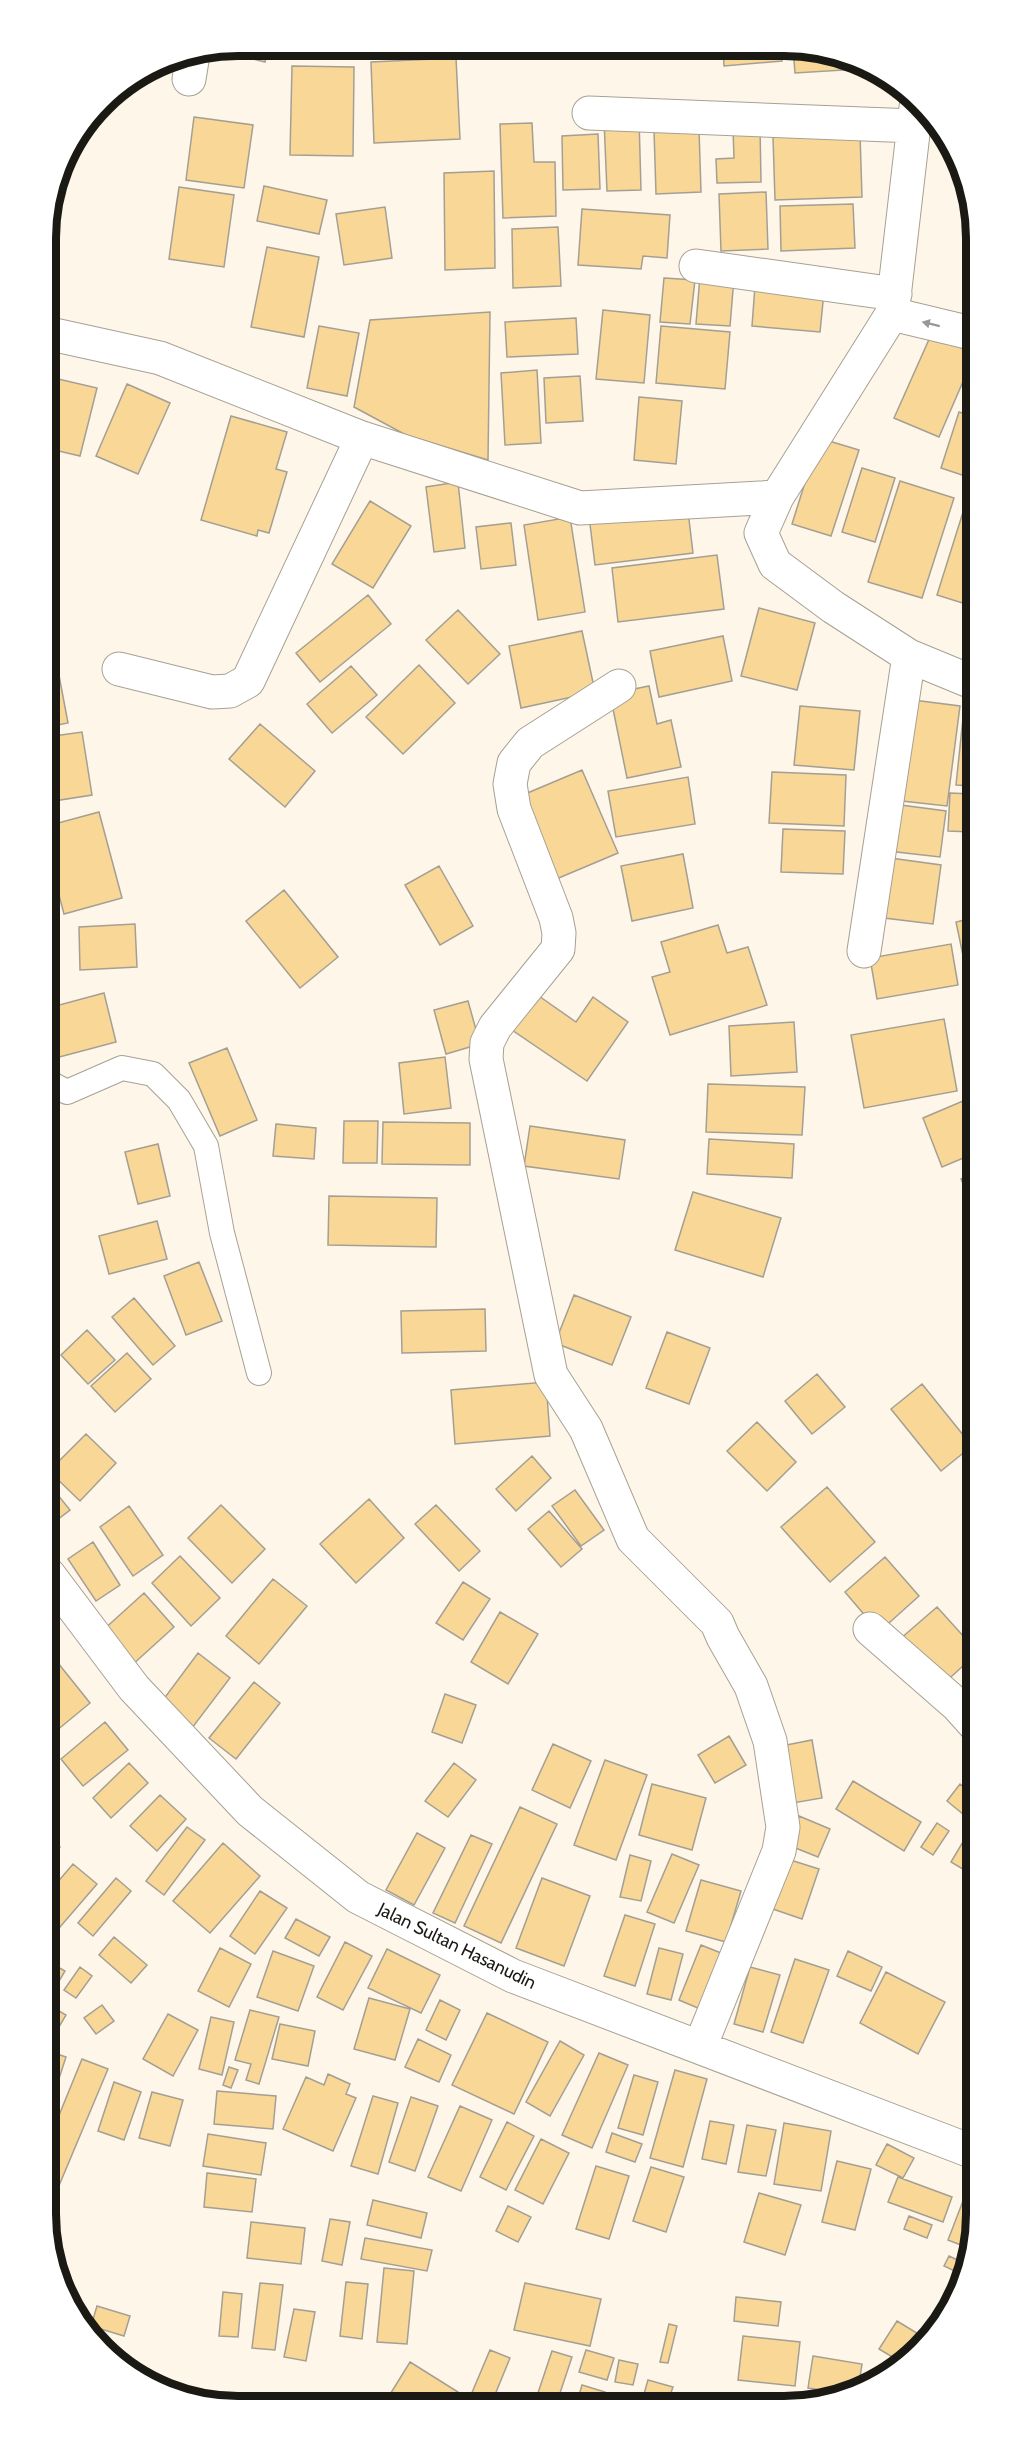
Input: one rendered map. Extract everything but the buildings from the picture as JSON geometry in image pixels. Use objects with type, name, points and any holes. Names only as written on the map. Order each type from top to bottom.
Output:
[{"type":"street","points":[[589,113],[916,113],[893,304],[777,497],[761,532],[775,564],[833,607],[909,656],[966,680]]},
{"type":"street","points":[[696,266],[893,304],[966,331]]},
{"type":"street","points":[[56,335],[160,358],[362,438],[580,508],[777,497]]},
{"type":"street","points":[[119,669],[212,692],[230,691],[248,681],[362,438]]},
{"type":"street","points":[[864,951],[909,656]]},
{"type":"street","points":[[619,686],[530,743],[514,763],[510,784],[514,809],[556,918],[559,933],[558,949],[495,1027],[487,1043],[486,1059],[551,1375],[586,1429],[633,1539],[717,1623],[751,1686],[770,1741],[783,1827],[779,1851],[700,2047]]},
{"type":"street","name":"Jalan Sultan Hasanudin","points":[[56,1583],[134,1688],[250,1811],[358,1897],[513,1976],[966,2149]]},
{"type":"street","points":[[870,1629],[966,1715]]},
{"type":"lane","points":[[56,1086],[67,1092],[122,1068],[153,1074],[179,1100],[206,1146],[222,1233],[259,1373]]}]
